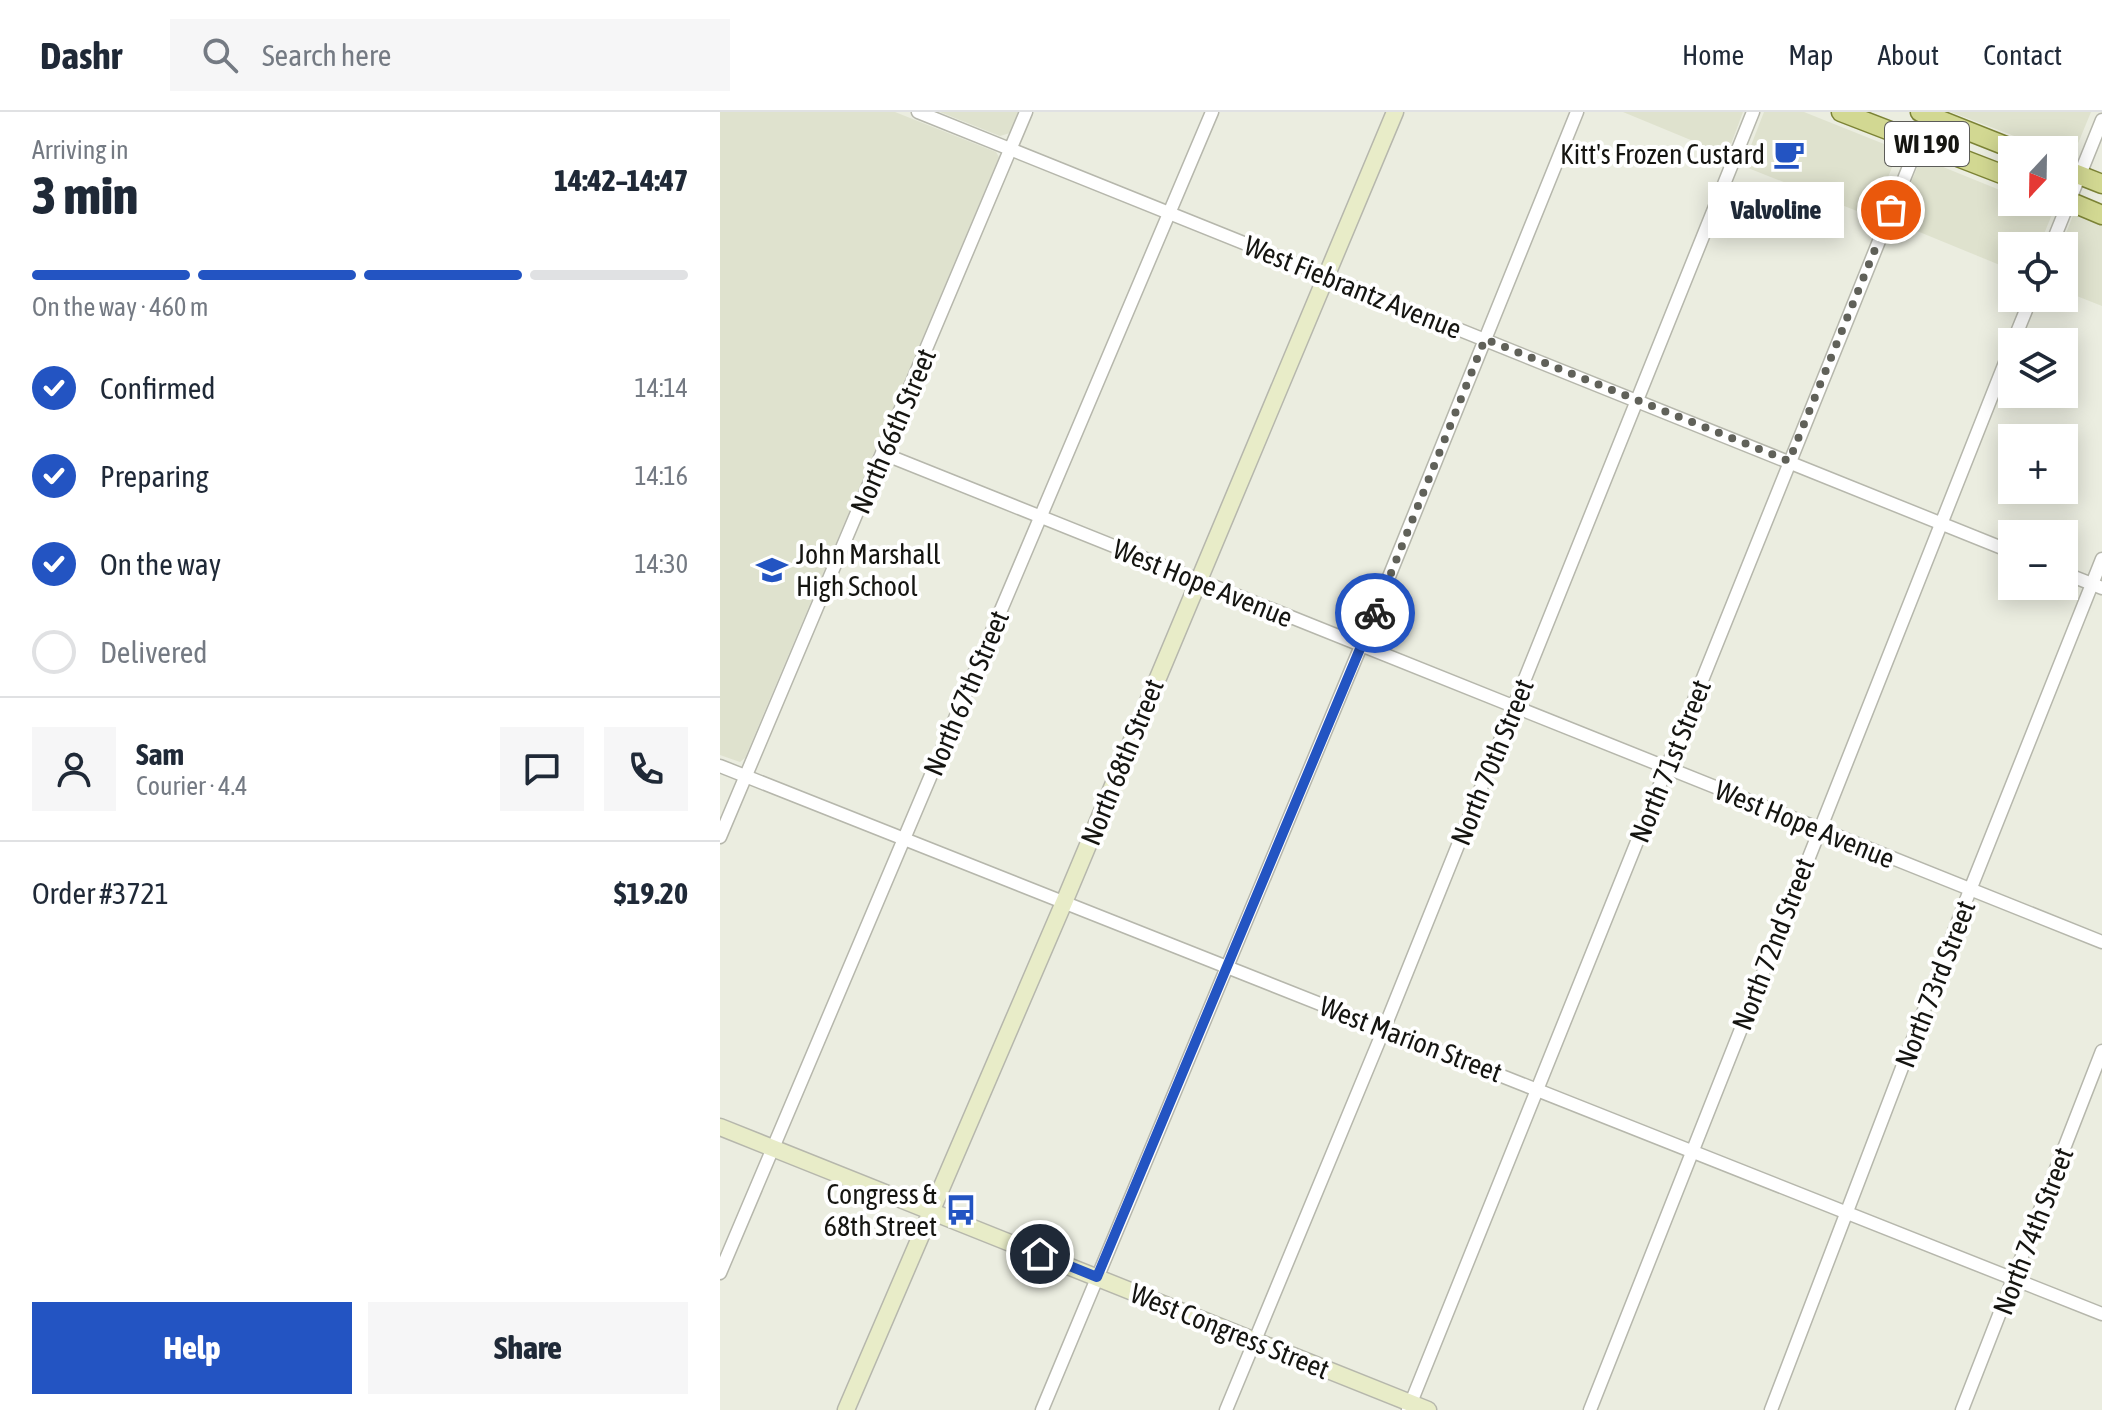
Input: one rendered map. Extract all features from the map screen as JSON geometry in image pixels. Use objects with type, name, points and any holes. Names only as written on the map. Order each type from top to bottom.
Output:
[{"type":"main road","name":"WI 190","points":[[1841,112],[1998,172]]},
{"type":"main road","name":"WI 190","points":[[1927,113],[1998,143]]},
{"type":"main road","points":[[2078,174],[2102,184]]},
{"type":"main road","points":[[2078,205],[2102,215]]},
{"type":"street","name":"West Fiebrantz Avenue","points":[[918,112],[1998,546]]},
{"type":"street","name":"North 66th Street","points":[[720,837],[1026,112]]},
{"type":"street","name":"North 67th Street","points":[[720,1273],[1212,112]]},
{"type":"street","name":"North 68th Street","points":[[846,1410],[1065,900],[1395,112]]},
{"type":"street","points":[[1042,1410],[1361,646],[1577,112]]},
{"type":"street","name":"North 70th Street","points":[[1226,1410],[1384,1029],[1753,112]]},
{"type":"street","name":"North 71st Street","points":[[1409,1406],[1919,141],[1927,113]]},
{"type":"street","points":[[2078,162],[2102,120]]},
{"type":"street","name":"North 72nd Street","points":[[1590,1410],[1998,378]]},
{"type":"street","name":"West Hope Avenue","points":[[884,454],[2102,942]]},
{"type":"street","name":"North 73rd Street","points":[[1771,1410],[1970,890],[2097,586],[2102,559]]},
{"type":"street","points":[[2078,579],[2097,586]]},
{"type":"street","name":"West Marion Street","points":[[720,766],[1065,900],[2102,1314]]},
{"type":"street","name":"North 74th Street","points":[[1962,1410],[2102,1051]]},
{"type":"street","name":"West Congress Street","points":[[720,1127],[1255,1340],[1409,1406],[1428,1410]]},
{"type":"shaded area","name":"John Marshall High School","points":[[720,112],[895,112],[996,152],[999,157],[745,758],[740,762],[720,755]]},
{"type":"shaded area","points":[[940,112],[1018,112],[1010,133],[1000,136]]},
{"type":"shaded area","points":[[1623,112],[1743,112],[1727,155]]},
{"type":"shaded area","points":[[1764,112],[1804,112],[1899,150],[1872,217],[1743,166]]},
{"type":"shaded area","points":[[1951,112],[2091,112],[2078,143],[2078,136],[2014,136]]},
{"type":"shaded area","points":[[1921,158],[1998,189],[1998,216],[2051,216],[2045,232],[1998,232],[1998,264],[1895,222]]},
{"type":"shaded area","points":[[2078,215],[2102,224],[2102,306],[2078,297],[2078,232],[2067,232],[2073,216]]},
{"type":"way so far","points":[[1375,613],[1485,339],[1789,461],[1891,210]]},
{"type":"place","name":"Kitt's Frozen Custard","points":[[1789,154]]},
{"type":"place","name":"Valvoline","points":[[1891,210]]},
{"type":"place","name":"John Marshall High School","points":[[772,570]]},
{"type":"place","name":"Congress & 68th Street","points":[[961,1210]]},
{"type":"route","points":[[1040,1254],[1097,1277],[1375,613]]}]
